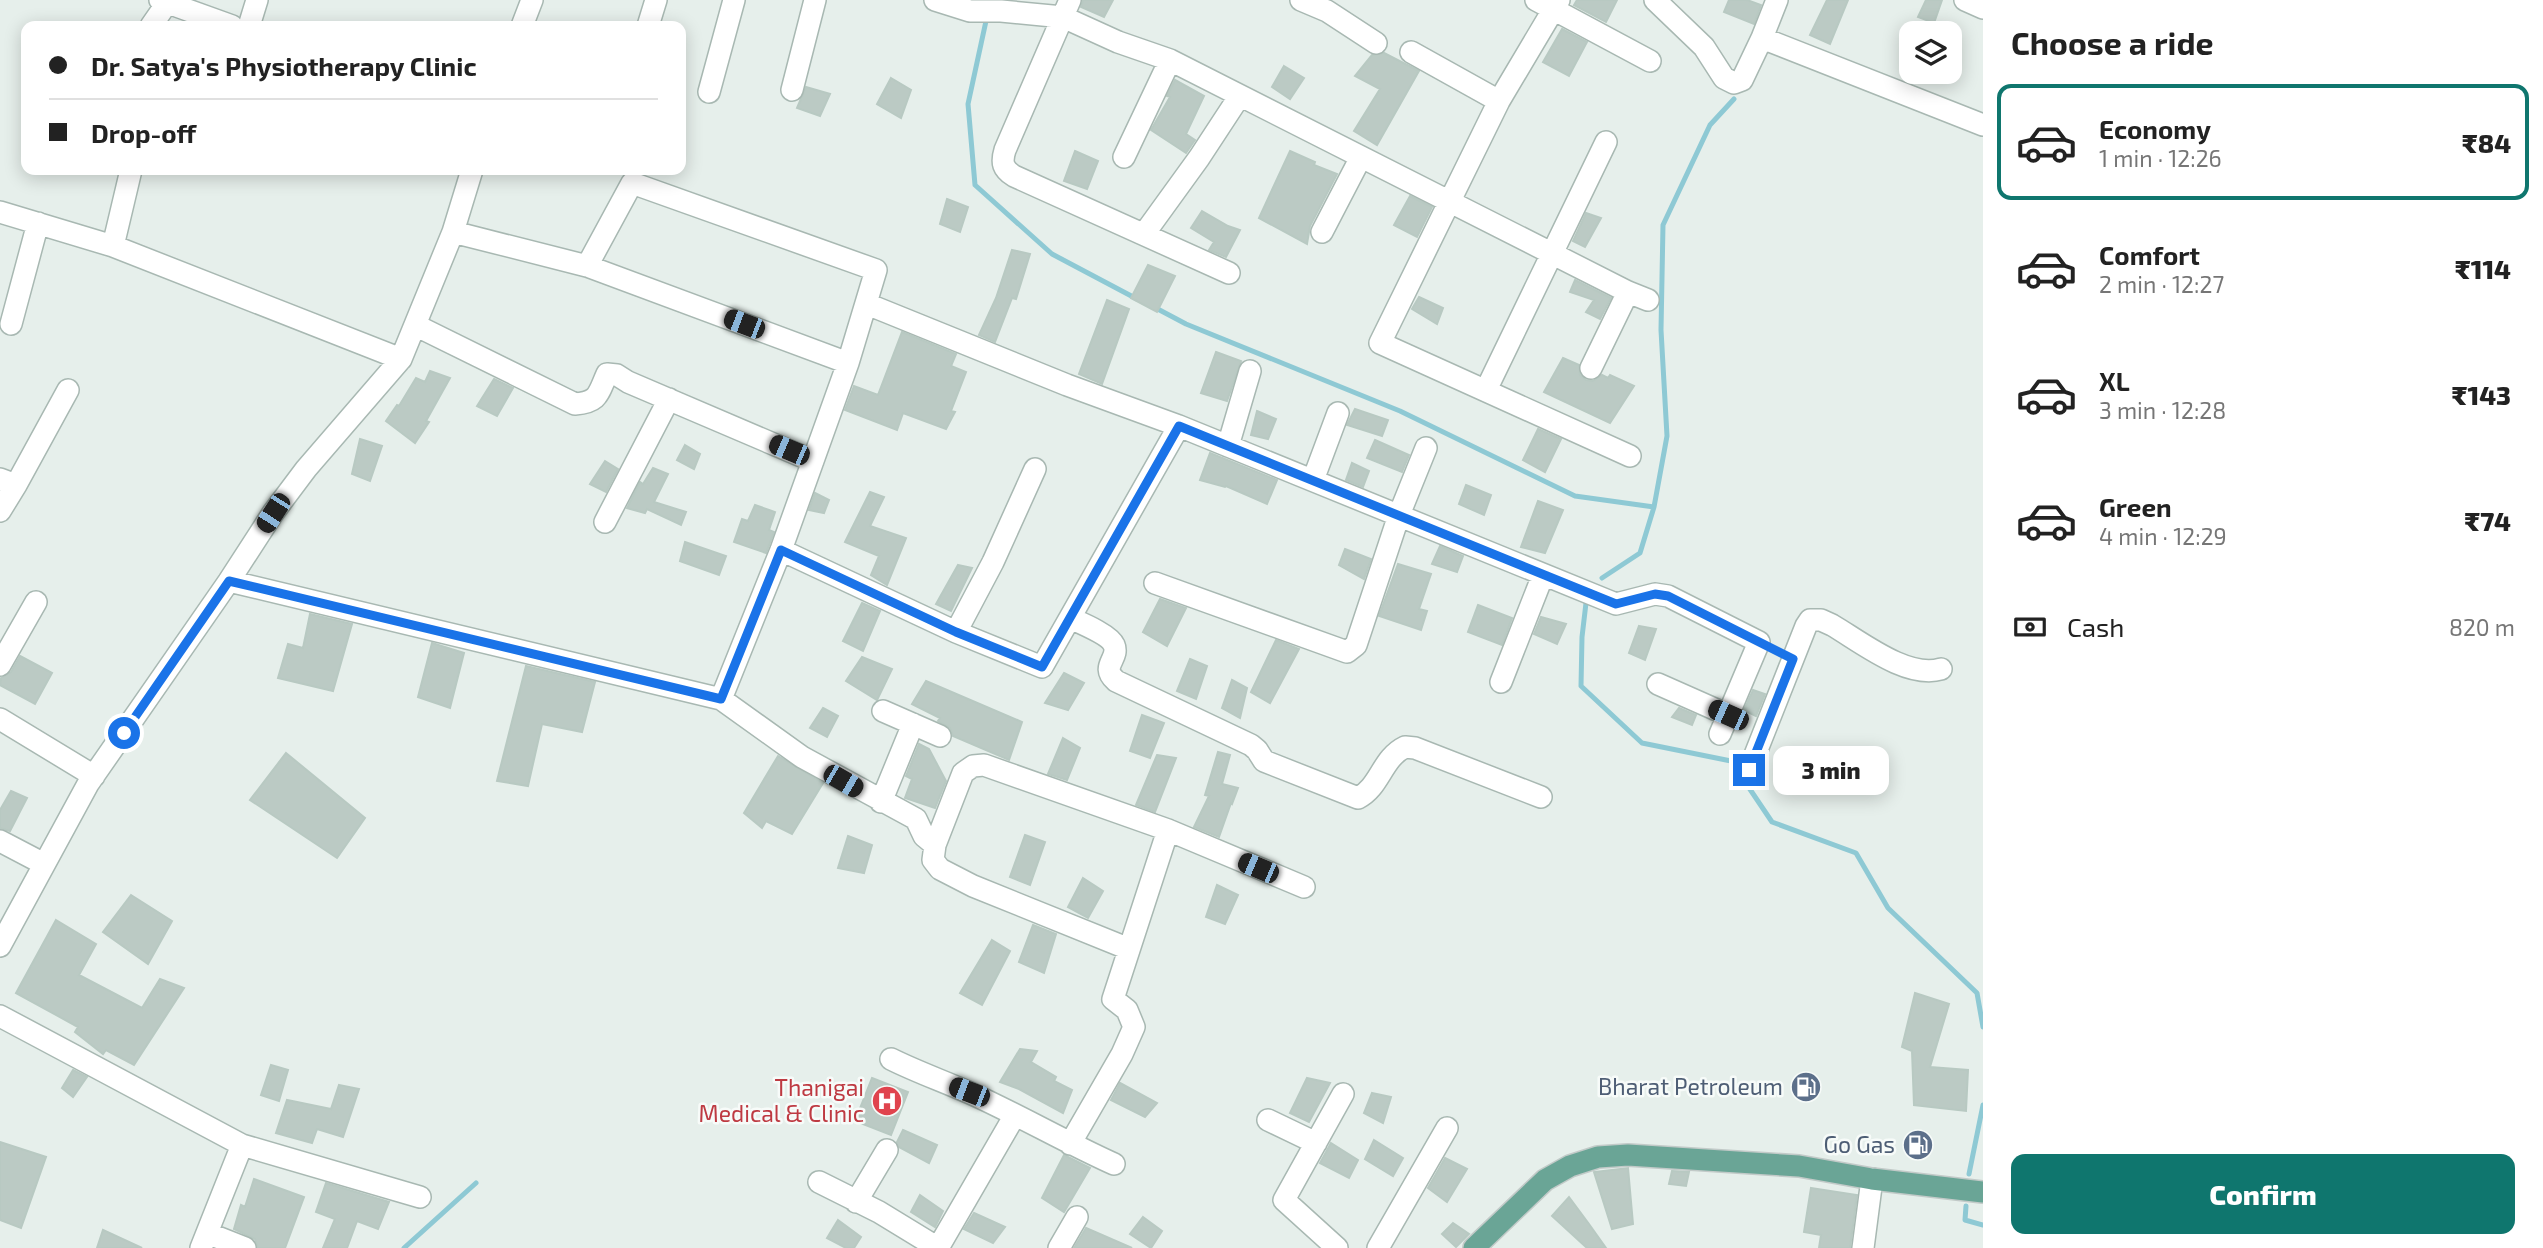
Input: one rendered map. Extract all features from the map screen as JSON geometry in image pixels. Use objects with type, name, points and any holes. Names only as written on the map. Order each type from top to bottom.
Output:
[{"type":"main road","points":[[1474,1248],[1545,1180],[1570,1166],[1598,1157],[1628,1155],[1799,1166],[1872,1179],[1983,1192]]},
{"type":"street","points":[[251,21],[257,0]]},
{"type":"street","points":[[524,21],[532,0]]},
{"type":"street","points":[[650,21],[656,0]]},
{"type":"street","points":[[709,92],[734,0]]},
{"type":"street","points":[[792,90],[815,0]]},
{"type":"street","points":[[935,0],[970,11],[1067,8],[1118,42],[1170,60],[1648,300]]},
{"type":"street","points":[[1301,0],[1333,6],[1376,43]]},
{"type":"street","points":[[1656,0],[1704,47],[1724,78],[1734,83],[1742,80],[1777,0]]},
{"type":"street","points":[[1965,0],[1983,8]]},
{"type":"street","points":[[153,21],[164,1],[218,21]]},
{"type":"street","points":[[1630,456],[1380,343],[1549,3],[1650,61]]},
{"type":"street","points":[[1067,8],[1005,150],[1002,160],[1005,170],[1230,273]]},
{"type":"street","points":[[1762,38],[1983,125]]},
{"type":"street","points":[[1411,52],[1499,100]]},
{"type":"street","points":[[1124,157],[1170,60]]},
{"type":"street","points":[[1144,234],[1240,97]]},
{"type":"street","points":[[1486,390],[1606,142]]},
{"type":"street","points":[[1322,232],[1361,157]]},
{"type":"street","points":[[113,246],[130,175]]},
{"type":"street","points":[[0,946],[94,776],[273,513],[306,469],[401,359],[453,232],[470,175]]},
{"type":"street","points":[[587,266],[632,183],[876,270],[848,363],[781,550],[721,699]]},
{"type":"street","points":[[0,212],[113,246],[401,359]]},
{"type":"street","points":[[11,324],[38,223]]},
{"type":"street","points":[[453,232],[587,266],[848,363]]},
{"type":"street","points":[[1591,368],[1628,292]]},
{"type":"street","points":[[867,304],[1054,380],[1179,426],[1616,604],[1655,594],[1668,596],[1793,659]]},
{"type":"street","points":[[415,326],[575,404],[589,403],[597,397],[607,374],[617,375],[813,461]]},
{"type":"street","points":[[1228,446],[1250,371]]},
{"type":"street","points":[[0,511],[8,482],[68,390]]},
{"type":"street","points":[[605,522],[669,399]]},
{"type":"street","points":[[1313,480],[1338,413]]},
{"type":"street","points":[[781,550],[956,632],[1042,667],[1179,426]]},
{"type":"street","points":[[1155,583],[1346,652],[1356,645],[1399,515],[1426,447]]},
{"type":"street","points":[[956,632],[993,562],[1035,469]]},
{"type":"street","points":[[1501,682],[1543,575]]},
{"type":"street","points":[[229,581],[721,699],[802,757],[916,819],[925,836],[935,845]]},
{"type":"street","points":[[0,664],[36,602]]},
{"type":"street","points":[[1070,618],[1108,638],[1114,644],[1115,650],[1108,670],[1116,681],[1251,745],[1264,761],[1358,798],[1372,788],[1391,756],[1405,747],[1415,748],[1541,797]]},
{"type":"street","points":[[1749,770],[1810,620],[1821,620],[1904,666],[1932,672],[1941,670]]},
{"type":"street","points":[[1658,684],[1724,725],[1759,642]]},
{"type":"street","points":[[883,711],[940,736]]},
{"type":"street","points":[[0,719],[94,776]]},
{"type":"street","points":[[881,802],[913,724]]},
{"type":"street","points":[[1129,949],[940,869],[933,860],[935,845],[963,773],[973,766],[984,765],[1168,830],[1304,887]]},
{"type":"street","points":[[1070,1144],[1122,1054],[1134,1027],[1127,1010],[1113,999],[1168,830]]},
{"type":"street","points":[[0,841],[44,864]]},
{"type":"street","points":[[0,1016],[242,1145],[420,1197]]},
{"type":"street","points":[[891,1059],[1015,1115],[1114,1164]]},
{"type":"street","points":[[1334,1247],[1284,1200],[1343,1094]]},
{"type":"street","points":[[819,1182],[879,1212],[938,1248],[1015,1115]]},
{"type":"street","points":[[1268,1120],[1316,1143]]},
{"type":"street","points":[[1378,1248],[1447,1128]]},
{"type":"street","points":[[242,1145],[204,1241],[245,1248]]},
{"type":"street","points":[[856,1202],[887,1150]]},
{"type":"street","points":[[1863,1248],[1872,1179]]},
{"type":"street","points":[[1059,1248],[1077,1217]]},
{"type":"building","points":[[1083,0],[1113,0],[1104,17],[1081,7]]},
{"type":"building","points":[[1577,0],[1617,0],[1606,22],[1574,5]]},
{"type":"building","points":[[1729,0],[1747,0],[1761,5],[1754,24],[1724,12]]},
{"type":"building","points":[[1827,0],[1848,0],[1830,44],[1810,35]]},
{"type":"building","points":[[1926,0],[1942,0],[1935,21],[1918,17]]},
{"type":"building","points":[[1562,29],[1587,42],[1569,76],[1543,62]]},
{"type":"building","points":[[1384,53],[1419,71],[1377,145],[1354,131],[1380,89],[1355,76],[1372,55]]},
{"type":"building","points":[[1284,66],[1304,78],[1290,99],[1272,87]]},
{"type":"building","points":[[891,78],[911,90],[901,118],[877,104]]},
{"type":"building","points":[[1175,80],[1204,96],[1186,134],[1195,140],[1186,153],[1151,130],[1170,97],[1167,96]]},
{"type":"building","points":[[806,87],[830,94],[820,116],[797,108]]},
{"type":"building","points":[[1075,151],[1098,161],[1087,189],[1064,181]]},
{"type":"building","points":[[1290,151],[1337,174],[1310,226],[1307,244],[1259,218]]},
{"type":"building","points":[[1410,196],[1432,207],[1417,237],[1394,225]]},
{"type":"building","points":[[947,199],[968,207],[960,232],[940,224]]},
{"type":"building","points":[[1202,211],[1240,230],[1226,257],[1209,250],[1214,242],[1191,228]]},
{"type":"building","points":[[1586,213],[1601,218],[1585,247],[1573,241]]},
{"type":"building","points":[[1012,250],[1030,254],[1016,299],[1012,298],[995,342],[979,335],[996,298]]},
{"type":"building","points":[[1148,265],[1175,276],[1157,312],[1131,298]]},
{"type":"building","points":[[1575,280],[1611,298],[1600,319],[1586,312],[1594,300],[1570,292]]},
{"type":"building","points":[[1419,297],[1443,308],[1437,324],[1412,309]]},
{"type":"building","points":[[1107,300],[1129,309],[1102,384],[1079,374]]},
{"type":"building","points":[[902,332],[956,354],[951,366],[966,372],[951,411],[955,412],[946,429],[903,413],[897,430],[845,410],[854,386],[878,395]]},
{"type":"building","points":[[1216,352],[1241,361],[1227,401],[1201,393]]},
{"type":"building","points":[[1563,358],[1579,365],[1580,375],[1586,380],[1593,381],[1602,375],[1608,378],[1610,375],[1634,386],[1610,423],[1544,392]]},
{"type":"building","points":[[430,371],[450,378],[426,421],[429,422],[415,443],[386,421],[416,378],[425,382]]},
{"type":"building","points":[[494,379],[513,388],[497,416],[477,406]]},
{"type":"building","points":[[1355,409],[1388,420],[1382,436],[1347,425]]},
{"type":"building","points":[[1257,411],[1276,419],[1268,439],[1251,435]]},
{"type":"building","points":[[1538,429],[1561,439],[1545,472],[1523,460]]},
{"type":"building","points":[[360,439],[382,446],[370,481],[352,474]]},
{"type":"building","points":[[1375,440],[1409,455],[1402,472],[1367,458]]},
{"type":"building","points":[[685,445],[700,454],[694,469],[677,460]]},
{"type":"building","points":[[1210,453],[1277,480],[1267,504],[1226,486],[1200,480]]},
{"type":"building","points":[[605,461],[618,469],[606,492],[590,484]]},
{"type":"building","points":[[1352,463],[1369,471],[1363,487],[1346,480]]},
{"type":"building","points":[[653,468],[668,474],[654,502],[686,512],[681,525],[647,509],[645,513],[627,508],[640,482],[643,484]]},
{"type":"building","points":[[1466,485],[1491,495],[1484,515],[1459,504]]},
{"type":"building","points":[[870,492],[884,497],[870,526],[906,538],[887,585],[871,575],[879,556],[845,542]]},
{"type":"building","points":[[815,493],[829,500],[824,513],[809,510]]},
{"type":"building","points":[[1538,501],[1563,510],[1545,553],[1521,547]]},
{"type":"building","points":[[755,505],[775,512],[769,530],[774,532],[766,553],[734,542],[742,519],[748,521]]},
{"type":"building","points":[[685,542],[726,556],[719,575],[680,561]]},
{"type":"building","points":[[1440,546],[1463,556],[1457,572],[1432,564]]},
{"type":"building","points":[[1345,549],[1371,559],[1364,579],[1339,565]]},
{"type":"building","points":[[1398,564],[1431,574],[1419,609],[1427,611],[1421,630],[1379,616]]},
{"type":"building","points":[[958,565],[972,568],[951,611],[936,604]]},
{"type":"building","points":[[1160,599],[1186,608],[1167,646],[1143,632]]},
{"type":"building","points":[[862,603],[880,611],[863,651],[843,641]]},
{"type":"building","points":[[1478,605],[1512,618],[1502,645],[1468,632]]},
{"type":"building","points":[[310,614],[352,624],[333,691],[278,678],[288,644],[303,648]]},
{"type":"building","points":[[1541,617],[1566,624],[1557,644],[1534,634]]},
{"type":"building","points":[[1639,626],[1656,629],[1645,660],[1629,653]]},
{"type":"building","points":[[1276,640],[1299,649],[1270,703],[1251,692]]},
{"type":"building","points":[[432,643],[464,653],[450,708],[418,697]]},
{"type":"building","points":[[20,656],[52,673],[35,704],[0,685],[1,678],[11,672]]},
{"type":"building","points":[[862,657],[892,669],[877,700],[846,681]]},
{"type":"building","points":[[1190,659],[1207,666],[1196,699],[1177,691]]},
{"type":"building","points":[[526,666],[595,682],[582,732],[542,724],[528,786],[497,781]]},
{"type":"building","points":[[1064,673],[1084,683],[1068,710],[1045,703]]},
{"type":"building","points":[[1232,680],[1247,688],[1240,718],[1222,708]]},
{"type":"building","points":[[926,681],[1022,722],[1009,760],[953,736],[950,728],[938,721],[940,718],[912,704]]},
{"type":"building","points":[[1753,690],[1765,694],[1756,716],[1744,710]]},
{"type":"building","points":[[823,708],[838,716],[827,737],[810,728]]},
{"type":"building","points":[[1679,708],[1696,715],[1692,725],[1672,717]]},
{"type":"building","points":[[1142,715],[1164,723],[1150,758],[1130,751]]},
{"type":"building","points":[[1063,738],[1080,748],[1067,780],[1048,774]]},
{"type":"building","points":[[919,744],[929,749],[946,781],[935,808],[905,798],[912,779],[906,776]]},
{"type":"building","points":[[1218,752],[1230,755],[1222,784],[1238,788],[1219,837],[1194,827],[1209,796],[1205,795]]},
{"type":"building","points":[[286,753],[365,818],[337,858],[250,800]]},
{"type":"building","points":[[1157,755],[1176,758],[1155,812],[1136,805]]},
{"type":"building","points":[[778,756],[823,783],[792,834],[766,821],[762,828],[744,813]]},
{"type":"building","points":[[11,791],[27,798],[10,831],[0,828],[0,810]]},
{"type":"building","points":[[1025,835],[1045,842],[1030,885],[1010,877]]},
{"type":"building","points":[[848,836],[872,845],[864,873],[838,868]]},
{"type":"building","points":[[1083,878],[1103,891],[1088,918],[1068,907]]},
{"type":"building","points":[[1217,885],[1238,895],[1225,924],[1206,917]]},
{"type":"building","points":[[131,895],[172,921],[148,964],[103,932]]},
{"type":"building","points":[[56,920],[96,944],[79,975],[142,1008],[160,979],[184,988],[134,1065],[106,1050],[103,1054],[75,1032],[78,1027],[16,993]]},
{"type":"building","points":[[1033,925],[1056,934],[1044,973],[1019,962]]},
{"type":"building","points":[[992,940],[1010,951],[982,1005],[960,993]]},
{"type":"building","points":[[1915,993],[1949,1004],[1930,1067],[1968,1070],[1966,1111],[1914,1105],[1912,1051],[1902,1047]]},
{"type":"building","points":[[1020,1049],[1037,1051],[1031,1062],[1056,1077],[1054,1081],[1072,1090],[1063,1113],[1019,1089],[1000,1082]]},
{"type":"building","points":[[271,1065],[288,1070],[279,1101],[261,1095]]},
{"type":"building","points":[[73,1070],[87,1077],[73,1097],[62,1088]]},
{"type":"building","points":[[872,1078],[908,1092],[891,1135],[855,1121]]},
{"type":"building","points":[[1307,1078],[1330,1083],[1309,1122],[1290,1113]]},
{"type":"building","points":[[1120,1083],[1157,1103],[1145,1117],[1111,1100]]},
{"type":"building","points":[[339,1085],[359,1089],[343,1137],[317,1129],[312,1143],[276,1133],[287,1100],[331,1109]]},
{"type":"building","points":[[1372,1093],[1391,1097],[1383,1123],[1364,1113]]},
{"type":"building","points":[[903,1130],[937,1145],[929,1163],[899,1147],[897,1142]]},
{"type":"building","points":[[1374,1140],[1403,1158],[1393,1176],[1365,1159]]},
{"type":"building","points":[[0,1142],[46,1157],[21,1228],[0,1220]]},
{"type":"building","points":[[1331,1143],[1358,1160],[1349,1178],[1320,1163]]},
{"type":"building","points":[[1064,1155],[1090,1168],[1064,1212],[1042,1198]]},
{"type":"building","points":[[1445,1158],[1467,1169],[1447,1202],[1428,1188]]},
{"type":"building","points":[[1628,1168],[1633,1224],[1612,1229],[1594,1172]]},
{"type":"building","points":[[1672,1171],[1689,1172],[1686,1186],[1669,1184]]},
{"type":"building","points":[[254,1179],[304,1197],[285,1248],[258,1248],[255,1239],[234,1229],[241,1205],[245,1207]]},
{"type":"building","points":[[326,1183],[389,1202],[378,1229],[357,1221],[347,1248],[323,1248],[335,1219],[316,1212]]},
{"type":"building","points":[[1811,1188],[1857,1195],[1850,1248],[1819,1248],[1821,1235],[1804,1232]]},
{"type":"building","points":[[920,1195],[943,1211],[935,1227],[911,1212]]},
{"type":"building","points":[[1569,1197],[1606,1248],[1587,1248],[1552,1216]]},
{"type":"building","points":[[974,1213],[1005,1227],[993,1243],[964,1229]]},
{"type":"building","points":[[1143,1217],[1162,1231],[1151,1248],[1130,1234]]},
{"type":"building","points":[[838,1220],[861,1237],[854,1248],[846,1248],[827,1238]]},
{"type":"building","points":[[1453,1223],[1469,1234],[1456,1247],[1442,1234]]},
{"type":"building","points":[[1086,1228],[1132,1248],[1074,1248]]},
{"type":"building","points":[[103,1230],[142,1248],[97,1248]]},
{"type":"waterway","points":[[986,21],[968,104],[975,185],[1052,254],[1137,299]]},
{"type":"waterway","points":[[1654,507],[1667,436],[1661,330],[1663,225],[1710,125],[1734,99]]},
{"type":"waterway","points":[[1152,306],[1186,324],[1400,411],[1575,496],[1654,507],[1640,553],[1602,578]]},
{"type":"waterway","points":[[1586,603],[1581,686],[1642,743],[1731,761],[1772,822],[1856,853],[1888,908],[1977,993],[1983,1027]]},
{"type":"waterway","points":[[1969,1174],[1983,1105]]},
{"type":"waterway","points":[[404,1248],[476,1183]]},
{"type":"waterway","points":[[1966,1206],[1965,1220],[1983,1225]]},
{"type":"place","name":"Bharat Petroleum","points":[[1806,1087]]},
{"type":"place","name":"Thanigai Medical & Clinic","points":[[887,1101]]},
{"type":"place","name":"Go Gas","points":[[1918,1145]]},
{"type":"route","points":[[124,733],[229,581],[721,699],[781,550],[956,632],[1042,667],[1179,426],[1616,604],[1655,594],[1668,596],[1793,659],[1749,770]]}]
